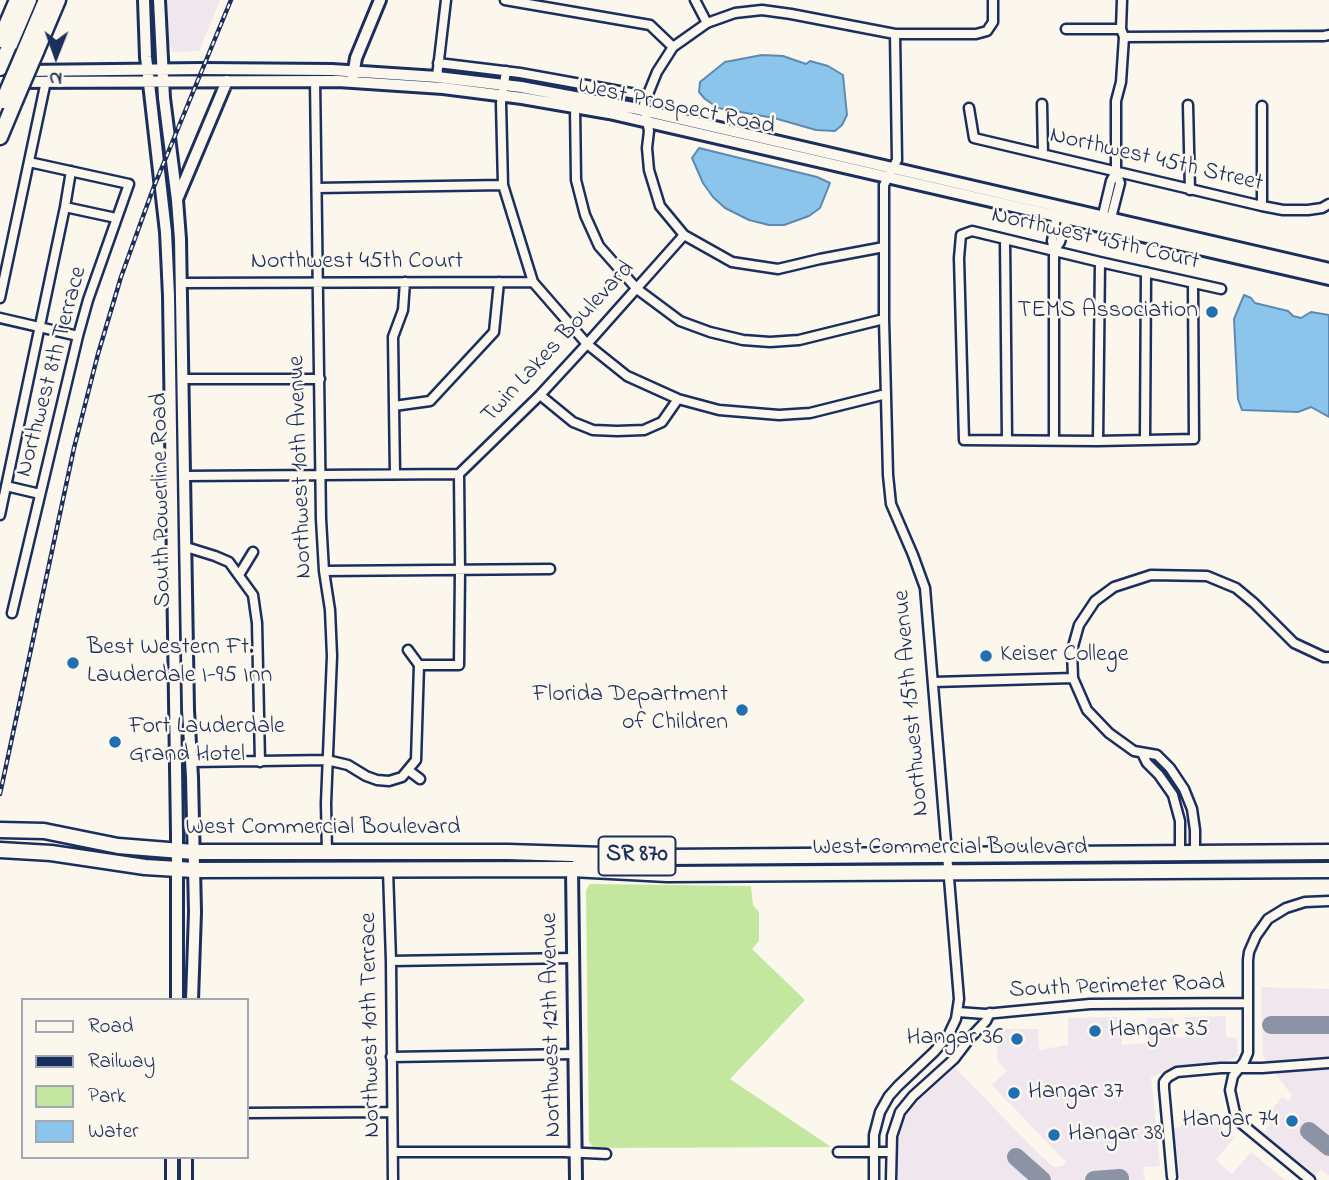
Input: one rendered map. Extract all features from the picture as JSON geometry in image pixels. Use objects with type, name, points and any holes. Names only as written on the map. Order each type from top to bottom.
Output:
[{"type":"highway","points":[[0,70],[17,0]]},
{"type":"highway","points":[[4,46],[29,0]]},
{"type":"highway","points":[[30,52],[46,0]]},
{"type":"highway","points":[[0,137],[6,103],[58,0]]},
{"type":"highway","name":"West Commercial Boulevard","points":[[0,830],[54,833],[118,846],[194,852],[552,853],[647,856],[1329,852]]},
{"type":"highway","name":"West Commercial Boulevard","points":[[0,850],[51,853],[194,870],[572,869],[667,874],[1329,870]]},
{"type":"highway","points":[[1187,870],[1202,862],[1277,861],[1309,852]]},
{"type":"highway","points":[[448,870],[488,864],[545,863],[549,861],[552,853]]},
{"type":"highway","points":[[1089,871],[1125,863],[1174,862],[1187,853]]},
{"type":"highway","points":[[1282,870],[1329,861]]},
{"type":"main road","name":"South Powerline Road","points":[[144,0],[148,75],[167,250],[170,365],[182,398],[188,710],[194,852],[195,937],[192,998]]},
{"type":"main road","name":"South Powerline Road","points":[[159,0],[163,81],[177,200],[181,283],[172,543],[177,998]]},
{"type":"main road","points":[[353,76],[356,58],[380,0]]},
{"type":"main road","name":"West Prospect Road","points":[[0,82],[148,75],[162,69],[260,69],[353,76],[443,88],[572,96],[1063,213],[1329,269]]},
{"type":"main road","name":"West Prospect Road","points":[[0,70],[148,75],[163,81],[315,80],[353,76],[437,77],[575,107],[647,116]]},
{"type":"main road","points":[[177,200],[227,81]]},
{"type":"main road","name":"West Prospect Road","points":[[1105,222],[1329,279]]},
{"type":"main road","points":[[172,543],[186,547]]},
{"type":"main road","name":"West Commercial Boulevard","points":[[572,869],[578,864],[590,861],[647,856]]},
{"type":"main road","name":"Northwest 12th Avenue","points":[[572,869],[576,1180]]},
{"type":"main road","points":[[172,1159],[172,1180]]},
{"type":"main road","points":[[186,1159],[186,1180]]},
{"type":"street","points":[[437,77],[446,0]]},
{"type":"street","points":[[505,0],[650,25],[673,47]]},
{"type":"street","points":[[695,0],[707,23]]},
{"type":"street","points":[[762,10],[764,0]]},
{"type":"street","points":[[884,247],[778,269],[732,262],[684,235],[660,206],[649,170],[649,131],[644,104],[657,72],[673,47],[707,23],[735,13],[762,10],[895,34],[976,34],[987,31],[993,22],[993,0]]},
{"type":"street","points":[[1105,222],[1120,183],[1116,172],[1116,101],[1121,82],[1122,0]]},
{"type":"street","points":[[1066,29],[1123,33],[1329,35]]},
{"type":"street","name":"Northwest 15th Avenue","points":[[874,1180],[875,1128],[883,1106],[898,1086],[944,1042],[958,1012],[959,986],[925,588],[914,555],[891,504],[888,475],[884,185],[897,160],[895,34]]},
{"type":"street","points":[[438,63],[506,71],[647,96]]},
{"type":"street","points":[[506,71],[503,90],[503,185],[533,282],[587,344],[627,376],[678,398],[719,411],[779,415],[810,413],[886,394]]},
{"type":"street","name":"Northwest 10th Avenue","points":[[315,80],[321,476],[324,571],[330,610],[331,656],[327,853]]},
{"type":"street","points":[[0,298],[46,81]]},
{"type":"street","points":[[1042,104],[1043,155]]},
{"type":"street","points":[[1188,105],[1190,190]]},
{"type":"street","points":[[1262,106],[1262,206]]},
{"type":"street","points":[[575,107],[576,180],[585,215],[598,246],[637,289],[680,321],[743,340],[770,342],[799,340],[884,319]]},
{"type":"street","name":"Northwest 45th Street","points":[[969,108],[974,138],[1283,210],[1308,210],[1329,204]]},
{"type":"street","points":[[0,515],[71,171],[29,162]]},
{"type":"street","name":"Northwest 8th Terrace","points":[[12,612],[78,335],[129,184],[71,171]]},
{"type":"street","points":[[317,188],[503,185]]},
{"type":"street","points":[[65,207],[116,218]]},
{"type":"street","points":[[1054,440],[1052,241],[1063,213]]},
{"type":"street","name":"Northwest 45th Court","points":[[1007,439],[964,440],[958,258],[961,235],[972,231],[1221,289]]},
{"type":"street","name":"Twin Lakes Boulevard","points":[[459,474],[540,395],[684,235]]},
{"type":"street","points":[[1005,240],[1007,439],[1194,439],[1193,284]]},
{"type":"street","points":[[1098,441],[1100,262]]},
{"type":"street","points":[[1145,439],[1146,272]]},
{"type":"street","points":[[394,474],[393,337],[403,310],[405,282]]},
{"type":"street","points":[[394,406],[430,401],[494,332],[499,282]]},
{"type":"street","name":"Northwest 45th Court","points":[[181,283],[533,282]]},
{"type":"street","points":[[0,318],[78,335]]},
{"type":"street","points":[[176,379],[320,379]]},
{"type":"street","points":[[540,395],[573,422],[593,430],[617,431],[644,430],[662,422],[678,398]]},
{"type":"street","points":[[184,477],[459,474],[459,665],[419,665]]},
{"type":"street","points":[[6,486],[40,494]]},
{"type":"street","points":[[186,547],[229,562],[253,595],[257,623],[260,762]]},
{"type":"street","points":[[239,575],[253,552]]},
{"type":"street","points":[[324,571],[550,569]]},
{"type":"street","points":[[1187,853],[1194,820],[1184,789],[1157,755],[1134,751],[1109,733],[1087,710],[1073,678],[1072,650],[1079,625],[1095,601],[1114,587],[1151,575],[1207,576],[1236,588],[1294,643],[1329,657]]},
{"type":"street","points":[[191,762],[327,760],[348,765],[377,780],[389,782],[402,776],[416,760],[419,665],[408,650]]},
{"type":"street","points":[[934,682],[1073,678]]},
{"type":"street","points":[[1142,753],[1173,795],[1187,853]]},
{"type":"street","points":[[408,770],[420,779]]},
{"type":"street","name":"Northwest 10th Terrace","points":[[388,870],[393,1180]]},
{"type":"street","name":"South Perimeter Road","points":[[958,1012],[990,1013],[1090,1004],[1248,1003],[1248,956],[1261,927],[1272,916],[1292,906],[1329,901]]},
{"type":"street","points":[[391,961],[573,958]]},
{"type":"street","points":[[1248,1003],[1248,1051],[1246,1059],[1232,1079],[1230,1090],[1234,1109],[1239,1121],[1248,1130],[1310,1180]]},
{"type":"street","points":[[891,1180],[894,1126],[903,1107],[949,1064],[990,1013]]},
{"type":"street","points":[[391,1057],[574,1054]]},
{"type":"street","points":[[1172,1177],[1164,1088],[1170,1074],[1221,1068],[1329,1063]]},
{"type":"street","points":[[248,1113],[392,1112]]},
{"type":"street","points":[[393,1152],[606,1154]]},
{"type":"street","points":[[838,1152],[891,1152]]},
{"type":"shaded area","points":[[167,0],[220,0],[199,51],[173,52],[168,41]]},
{"type":"shaded area","points":[[1261,987],[1329,989],[1329,1176],[1321,1169],[1315,1176],[1309,1175],[1253,1130],[1252,1124],[1265,1132],[1270,1124],[1264,1119],[1282,1097],[1288,1101],[1292,1096],[1263,1056]]},
{"type":"shaded area","points":[[1226,1016],[1226,1037],[1237,1038],[1238,1056],[1221,1063],[1175,1067],[1151,1077],[1160,1166],[1143,1167],[1145,1180],[898,1180],[897,1139],[903,1121],[913,1105],[955,1068],[1041,1156],[1054,1167],[1062,1166],[1066,1162],[992,1085],[1007,1071],[998,1062],[996,1029],[1038,1029],[1039,1050],[1068,1045],[1068,1018],[1121,1017],[1122,1045],[1147,1043],[1147,1018],[1174,1018],[1175,1037],[1185,1038],[1185,1017]]},
{"type":"shaded area","points":[[1197,1107],[1234,1138],[1216,1160],[1232,1174],[1251,1152],[1285,1180],[1180,1180],[1174,1128],[1179,1128]]},
{"type":"green space","points":[[590,884],[751,886],[753,905],[759,912],[759,941],[752,949],[805,1000],[730,1079],[831,1147],[594,1148],[589,1142],[586,890]]},
{"type":"water","points":[[762,55],[783,56],[806,64],[810,61],[828,66],[843,75],[847,115],[842,125],[835,131],[816,130],[774,118],[718,108],[699,92],[700,82],[725,62]]},
{"type":"water","points":[[699,148],[817,177],[830,183],[820,208],[809,216],[784,225],[769,225],[749,220],[725,208],[703,183],[692,158]]},
{"type":"water","points":[[1244,295],[1255,303],[1288,311],[1301,318],[1311,312],[1329,315],[1329,417],[1311,407],[1298,412],[1242,410],[1238,399],[1234,319]]},
{"type":"taxiway","points":[[1271,1025],[1329,1025]]},
{"type":"taxiway","points":[[1309,1131],[1329,1147]]},
{"type":"taxiway","points":[[1016,1157],[1042,1180]]},
{"type":"taxiway","points":[[1094,1180],[1120,1180]]},
{"type":"railway","points":[[0,794],[74,448],[98,354],[121,277],[153,189],[231,0]]},
{"type":"place","name":"TEMS Association","points":[[1212,312]]},
{"type":"place","name":"Keiser College","points":[[986,656]]},
{"type":"place","name":"Best Western Ft. Lauderdale I-95 Inn","points":[[73,663]]},
{"type":"place","name":"Florida Department of Children","points":[[742,710]]},
{"type":"place","name":"Fort Lauderdale Grand Hotel","points":[[115,742]]},
{"type":"place","name":"Hangar 35","points":[[1095,1031]]},
{"type":"place","name":"Hangar 36","points":[[1017,1039]]},
{"type":"place","name":"Hangar 37","points":[[1014,1093]]},
{"type":"place","name":"Hangar 74","points":[[1292,1121]]},
{"type":"place","name":"Hangar 38","points":[[1054,1135]]}]
